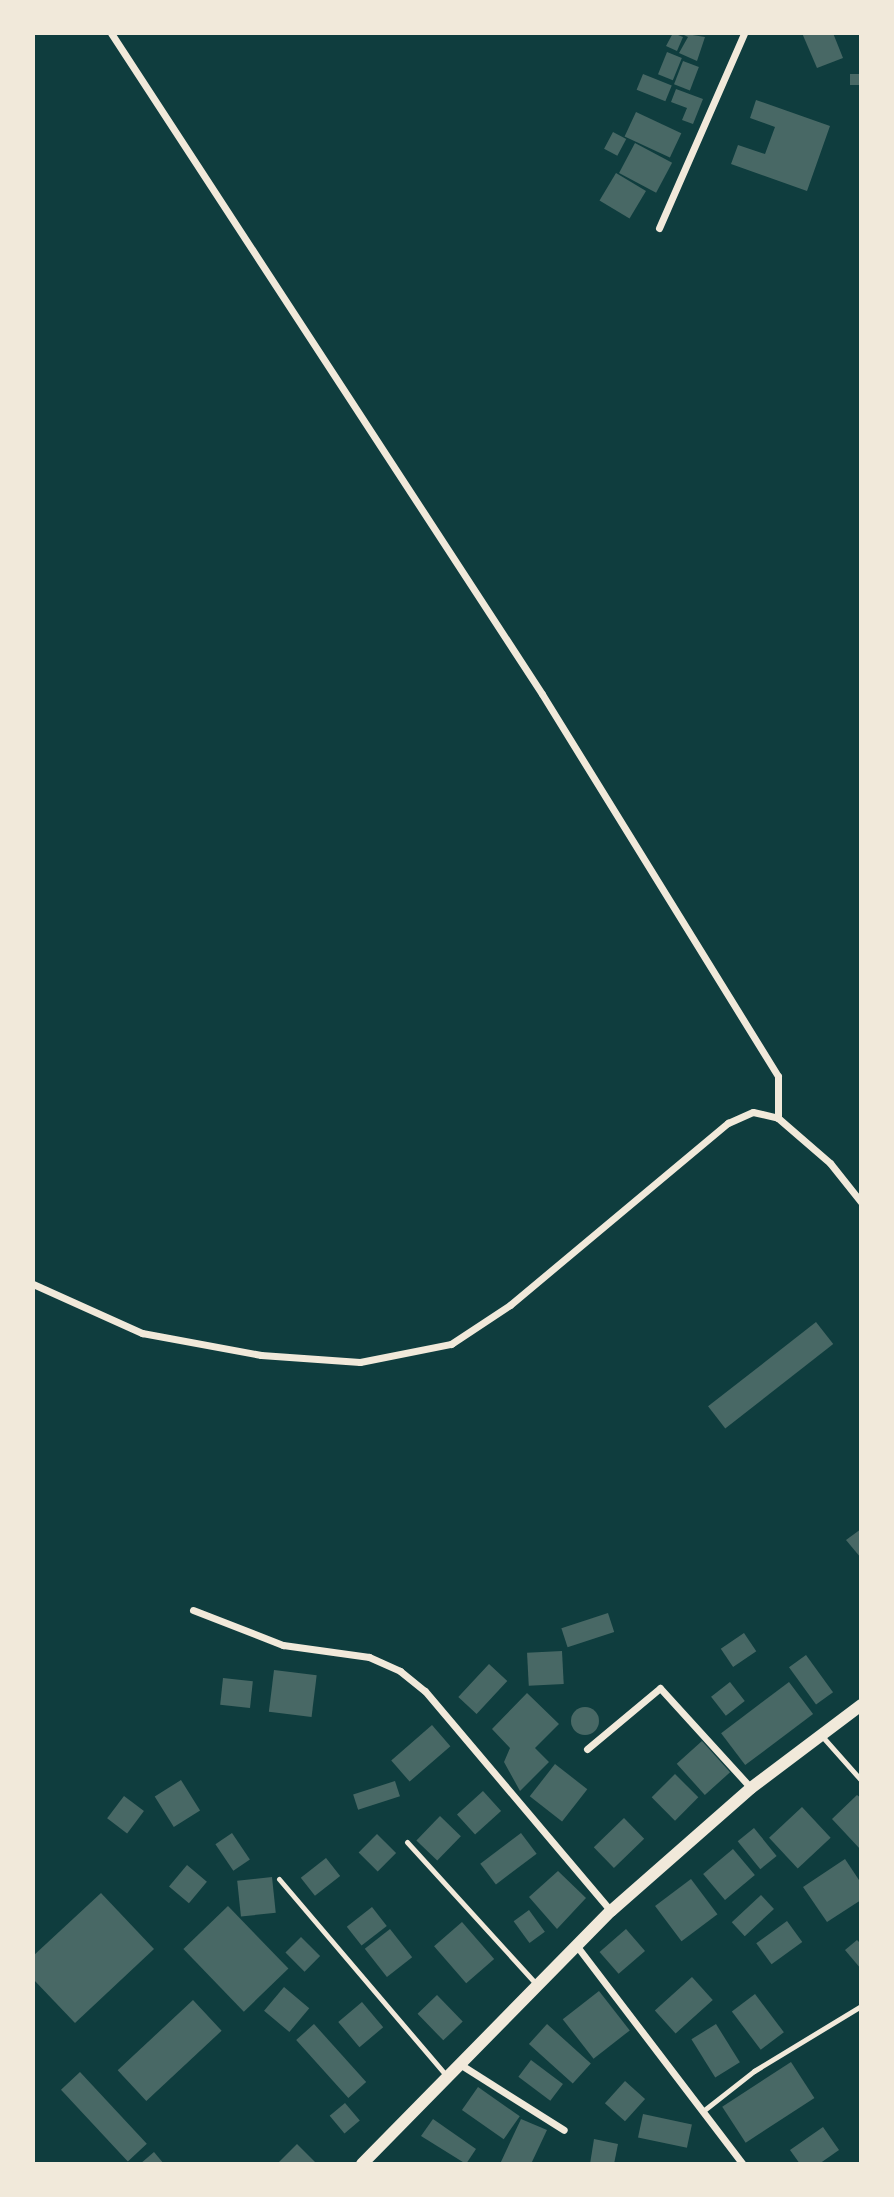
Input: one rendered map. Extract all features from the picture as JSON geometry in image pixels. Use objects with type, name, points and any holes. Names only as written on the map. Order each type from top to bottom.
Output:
[{"type":"street","points":[[111,33],[542,694],[764,1053],[782,1090],[778,1118]]},
{"type":"street","points":[[659,228],[744,33]]},
{"type":"street","points":[[33,1284],[56,1299],[155,1335],[335,1361],[417,1355],[451,1344],[510,1305],[728,1123],[753,1112],[778,1118],[830,1163],[861,1202]]},
{"type":"street","points":[[193,1610],[283,1645],[369,1657],[400,1671],[425,1692],[611,1911]]},
{"type":"street","points":[[587,1749],[660,1688],[751,1788]]},
{"type":"street","points":[[362,2164],[446,2075],[611,1911],[751,1788],[861,1705]]},
{"type":"street","points":[[576,1945],[743,2164]]},
{"type":"street","points":[[458,2063],[564,2130]]},
{"type":"lane","points":[[821,1735],[861,1780]]},
{"type":"lane","points":[[407,1842],[537,1985]]},
{"type":"lane","points":[[279,1879],[446,2075]]},
{"type":"lane","points":[[703,2111],[754,2071],[861,2006]]},
{"type":"building","points":[[673,33],[683,37],[677,51],[666,46]]},
{"type":"building","points":[[680,33],[705,37],[697,61],[679,53],[688,37]]},
{"type":"building","points":[[802,33],[833,33],[843,58],[817,68]]},
{"type":"building","points":[[667,52],[682,58],[673,80],[658,74]]},
{"type":"building","points":[[683,61],[699,67],[690,90],[674,84]]},
{"type":"building","points":[[643,74],[672,86],[665,101],[637,90]]},
{"type":"building","points":[[850,74],[861,74],[861,85],[850,85]]},
{"type":"building","points":[[676,89],[703,99],[693,124],[682,120],[687,108],[671,102]]},
{"type":"building","points":[[756,100],[830,126],[807,191],[731,164],[738,145],[765,154],[775,127],[750,118]]},
{"type":"building","points":[[636,112],[681,133],[670,158],[625,136]]},
{"type":"building","points":[[613,132],[626,139],[617,156],[604,149]]},
{"type":"building","points":[[635,143],[672,163],[656,193],[619,173]]},
{"type":"building","points":[[616,173],[646,191],[630,218],[600,200]]},
{"type":"building","points":[[816,1322],[833,1344],[725,1428],[708,1406]]},
{"type":"building","points":[[861,1529],[861,1558],[846,1540]]},
{"type":"building","points":[[608,1613],[614,1632],[568,1647],[561,1628]]},
{"type":"building","points":[[744,1633],[756,1651],[733,1667],[721,1649]]},
{"type":"building","points":[[562,1651],[564,1684],[529,1686],[527,1653]]},
{"type":"building","points":[[806,1655],[833,1692],[816,1705],[789,1667]]},
{"type":"building","points":[[489,1664],[507,1681],[477,1714],[458,1697]]},
{"type":"building","points":[[274,1670],[317,1675],[312,1717],[269,1712]]},
{"type":"building","points":[[223,1678],[253,1681],[250,1708],[220,1705]]},
{"type":"building","points":[[730,1682],[745,1701],[726,1716],[711,1697]]},
{"type":"building","points":[[789,1682],[813,1714],[745,1765],[721,1733]]},
{"type":"building","points":[[527,1693],[559,1724],[535,1748],[549,1762],[520,1791],[504,1762],[510,1748],[492,1729]]},
{"type":"building","points":[[585,1707],[595,1711],[599,1721],[595,1731],[585,1735],[575,1731],[571,1721],[575,1711]]},
{"type":"building","points":[[432,1725],[450,1746],[410,1782],[391,1760]]},
{"type":"building","points":[[702,1741],[730,1772],[705,1795],[677,1764]]},
{"type":"building","points":[[555,1764],[587,1789],[562,1822],[530,1796]]},
{"type":"building","points":[[675,1774],[698,1797],[675,1821],[652,1797]]},
{"type":"building","points":[[181,1780],[200,1811],[174,1827],[155,1796]]},
{"type":"building","points":[[395,1781],[400,1796],[358,1810],[353,1795]]},
{"type":"building","points":[[483,1791],[501,1811],[475,1834],[457,1814]]},
{"type":"building","points":[[857,1795],[861,1798],[861,1850],[832,1819]]},
{"type":"building","points":[[124,1796],[144,1811],[127,1833],[107,1818]]},
{"type":"building","points":[[802,1807],[831,1838],[798,1868],[769,1838]]},
{"type":"building","points":[[440,1816],[461,1836],[437,1861],[416,1840]]},
{"type":"building","points":[[624,1818],[644,1839],[614,1868],[594,1847]]},
{"type":"building","points":[[754,1828],[777,1856],[760,1869],[738,1841]]},
{"type":"building","points":[[232,1833],[250,1860],[233,1871],[215,1844]]},
{"type":"building","points":[[521,1833],[537,1854],[496,1884],[480,1864]]},
{"type":"building","points":[[377,1834],[396,1853],[378,1871],[359,1852]]},
{"type":"building","points":[[733,1849],[755,1875],[725,1900],[703,1874]]},
{"type":"building","points":[[326,1858],[340,1876],[315,1896],[301,1878]]},
{"type":"building","points":[[845,1859],[861,1883],[861,1900],[827,1922],[803,1887]]},
{"type":"building","points":[[187,1865],[207,1882],[189,1903],[169,1886]]},
{"type":"building","points":[[558,1871],[586,1898],[557,1929],[529,1897]]},
{"type":"building","points":[[272,1877],[276,1913],[241,1916],[237,1881]]},
{"type":"building","points":[[691,1879],[717,1914],[682,1941],[655,1906]]},
{"type":"building","points":[[101,1893],[154,1949],[75,2023],[33,1979],[33,1956]]},
{"type":"building","points":[[761,1895],[774,1909],[745,1936],[732,1922]]},
{"type":"building","points":[[228,1906],[288,1969],[244,2012],[183,1949]]},
{"type":"building","points":[[372,1907],[387,1926],[362,1946],[347,1927]]},
{"type":"building","points":[[529,1910],[545,1932],[529,1943],[514,1921]]},
{"type":"building","points":[[787,1921],[802,1942],[772,1964],[756,1943]]},
{"type":"building","points":[[462,1922],[494,1959],[466,1983],[434,1946]]},
{"type":"building","points":[[390,1929],[412,1957],[387,1977],[365,1949]]},
{"type":"building","points":[[626,1929],[645,1951],[619,1974],[600,1952]]},
{"type":"building","points":[[301,1937],[320,1956],[305,1972],[285,1953]]},
{"type":"building","points":[[857,1940],[861,1944],[861,1969],[845,1950]]},
{"type":"building","points":[[692,1977],[713,2000],[676,2033],[655,2010]]},
{"type":"building","points":[[284,1987],[309,2008],[289,2032],[264,2011]]},
{"type":"building","points":[[599,1991],[630,2030],[594,2059],[563,2019]]},
{"type":"building","points":[[755,1994],[784,2032],[761,2050],[732,2011]]},
{"type":"building","points":[[437,1995],[463,2022],[443,2040],[418,2014]]},
{"type":"building","points":[[193,2000],[222,2031],[146,2101],[118,2070]]},
{"type":"building","points":[[362,2002],[383,2027],[359,2047],[338,2022]]},
{"type":"building","points":[[314,2024],[366,2082],[348,2098],[296,2040]]},
{"type":"building","points":[[547,2024],[591,2063],[573,2084],[529,2044]]},
{"type":"building","points":[[716,2024],[740,2062],[715,2078],[691,2039]]},
{"type":"building","points":[[531,2060],[563,2084],[550,2101],[518,2077]]},
{"type":"building","points":[[791,2062],[814,2098],[746,2143],[722,2107]]},
{"type":"building","points":[[80,2072],[147,2144],[128,2161],[61,2090]]},
{"type":"building","points":[[625,2081],[645,2099],[625,2121],[605,2103]]},
{"type":"building","points":[[478,2087],[520,2116],[504,2139],[462,2110]]},
{"type":"building","points":[[345,2103],[360,2121],[344,2133],[330,2116]]},
{"type":"building","points":[[643,2114],[692,2124],[687,2148],[638,2137]]},
{"type":"building","points":[[433,2119],[476,2149],[466,2164],[421,2136]]},
{"type":"building","points":[[521,2119],[547,2130],[531,2164],[500,2164]]},
{"type":"building","points":[[823,2127],[839,2150],[819,2164],[800,2164],[790,2150]]},
{"type":"building","points":[[594,2139],[618,2144],[614,2164],[590,2164]]},
{"type":"building","points":[[297,2144],[317,2164],[277,2164]]},
{"type":"building","points":[[154,2152],[164,2164],[140,2164]]}]
